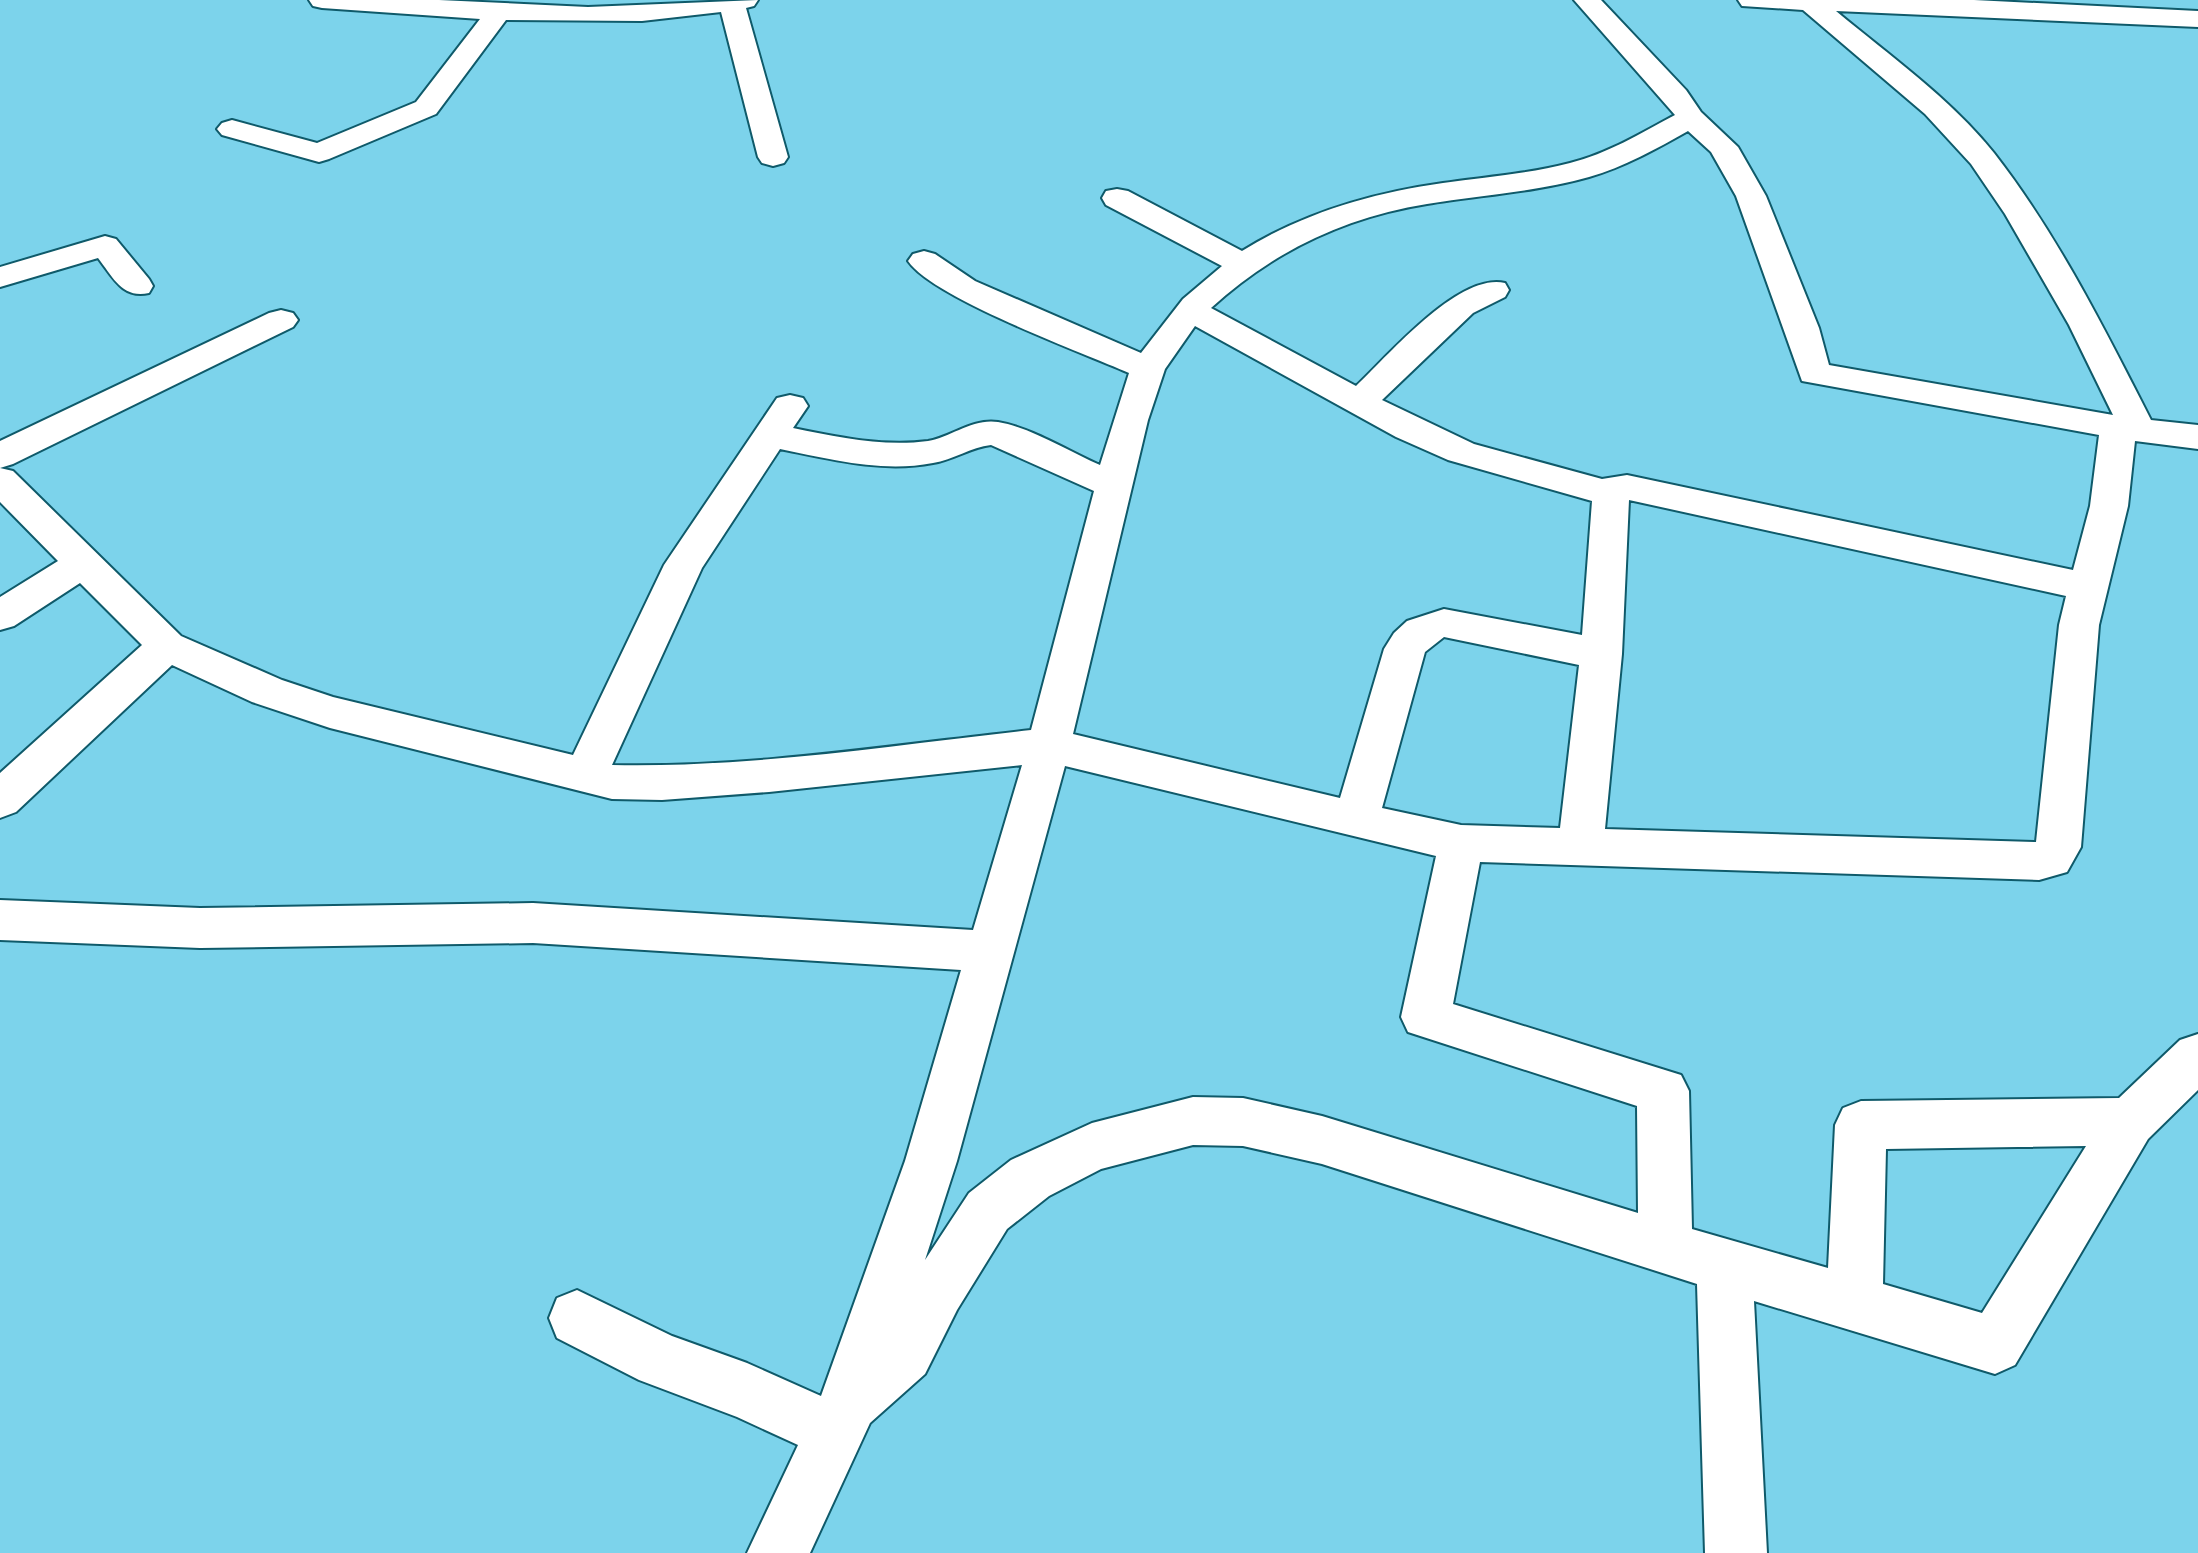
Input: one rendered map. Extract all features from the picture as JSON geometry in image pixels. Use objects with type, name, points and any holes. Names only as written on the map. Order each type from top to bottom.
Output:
[{"type":"street","points":[[322,0],[608,15],[653,13],[738,2],[773,157]]},
{"type":"street","points":[[1587,0],[1676,96],[1691,118],[1723,147],[1751,196],[1802,328],[1814,373],[2128,429],[2198,437]]},
{"type":"street","points":[[1755,0],[1975,4],[2198,19]]},
{"type":"street","points":[[0,480],[167,646],[267,691],[330,712],[612,782],[662,783],[769,775],[1049,745],[1461,843],[1580,849],[2051,859],[2058,847],[2079,625],[2128,429],[2086,325],[2021,214],[1982,158],[1935,108],[1810,2]]},
{"type":"street","points":[[232,129],[319,153],[426,108],[500,10]]},
{"type":"street","points":[[778,1553],[842,1417],[931,1161],[1049,745],[1130,420],[1148,369],[1209,292],[1244,265],[1296,235],[1363,208],[1404,198],[1577,170],[1636,150],[1691,118]]},
{"type":"street","points":[[1117,198],[1244,265]]},
{"type":"street","points":[[0,277],[105,246],[137,286]]},
{"type":"street","points":[[924,261],[963,288],[1148,369]]},
{"type":"street","points":[[1360,401],[1461,306],[1493,290]]},
{"type":"street","points":[[1192,311],[1409,429],[1461,452],[1611,494]]},
{"type":"street","points":[[0,456],[281,320]]},
{"type":"street","points":[[585,776],[684,565],[780,420],[890,454],[931,452],[953,447],[982,432],[996,433],[1114,485]]},
{"type":"street","points":[[1580,849],[1601,654],[1611,494],[1615,488],[1627,487],[2089,587]]},
{"type":"street","points":[[0,616],[83,563]]},
{"type":"street","points":[[1356,820],[1405,649],[1422,630],[1444,623],[1601,654]]},
{"type":"street","points":[[0,800],[167,646]]},
{"type":"street","points":[[1461,843],[1426,1017],[1663,1091],[1665,1248]]},
{"type":"street","points":[[0,920],[200,928],[533,923],[992,952]]},
{"type":"street","points":[[842,1417],[905,1354],[937,1291],[988,1211],[1030,1178],[1092,1147],[1193,1121],[1243,1122],[1322,1140],[1724,1266],[1995,1345],[2130,1122],[2198,1056]]},
{"type":"street","points":[[1854,1302],[1861,1125],[2130,1122]]},
{"type":"street","points":[[1724,1266],[1736,1553]]},
{"type":"street","points":[[577,1318],[659,1360],[747,1392],[842,1417]]}]
